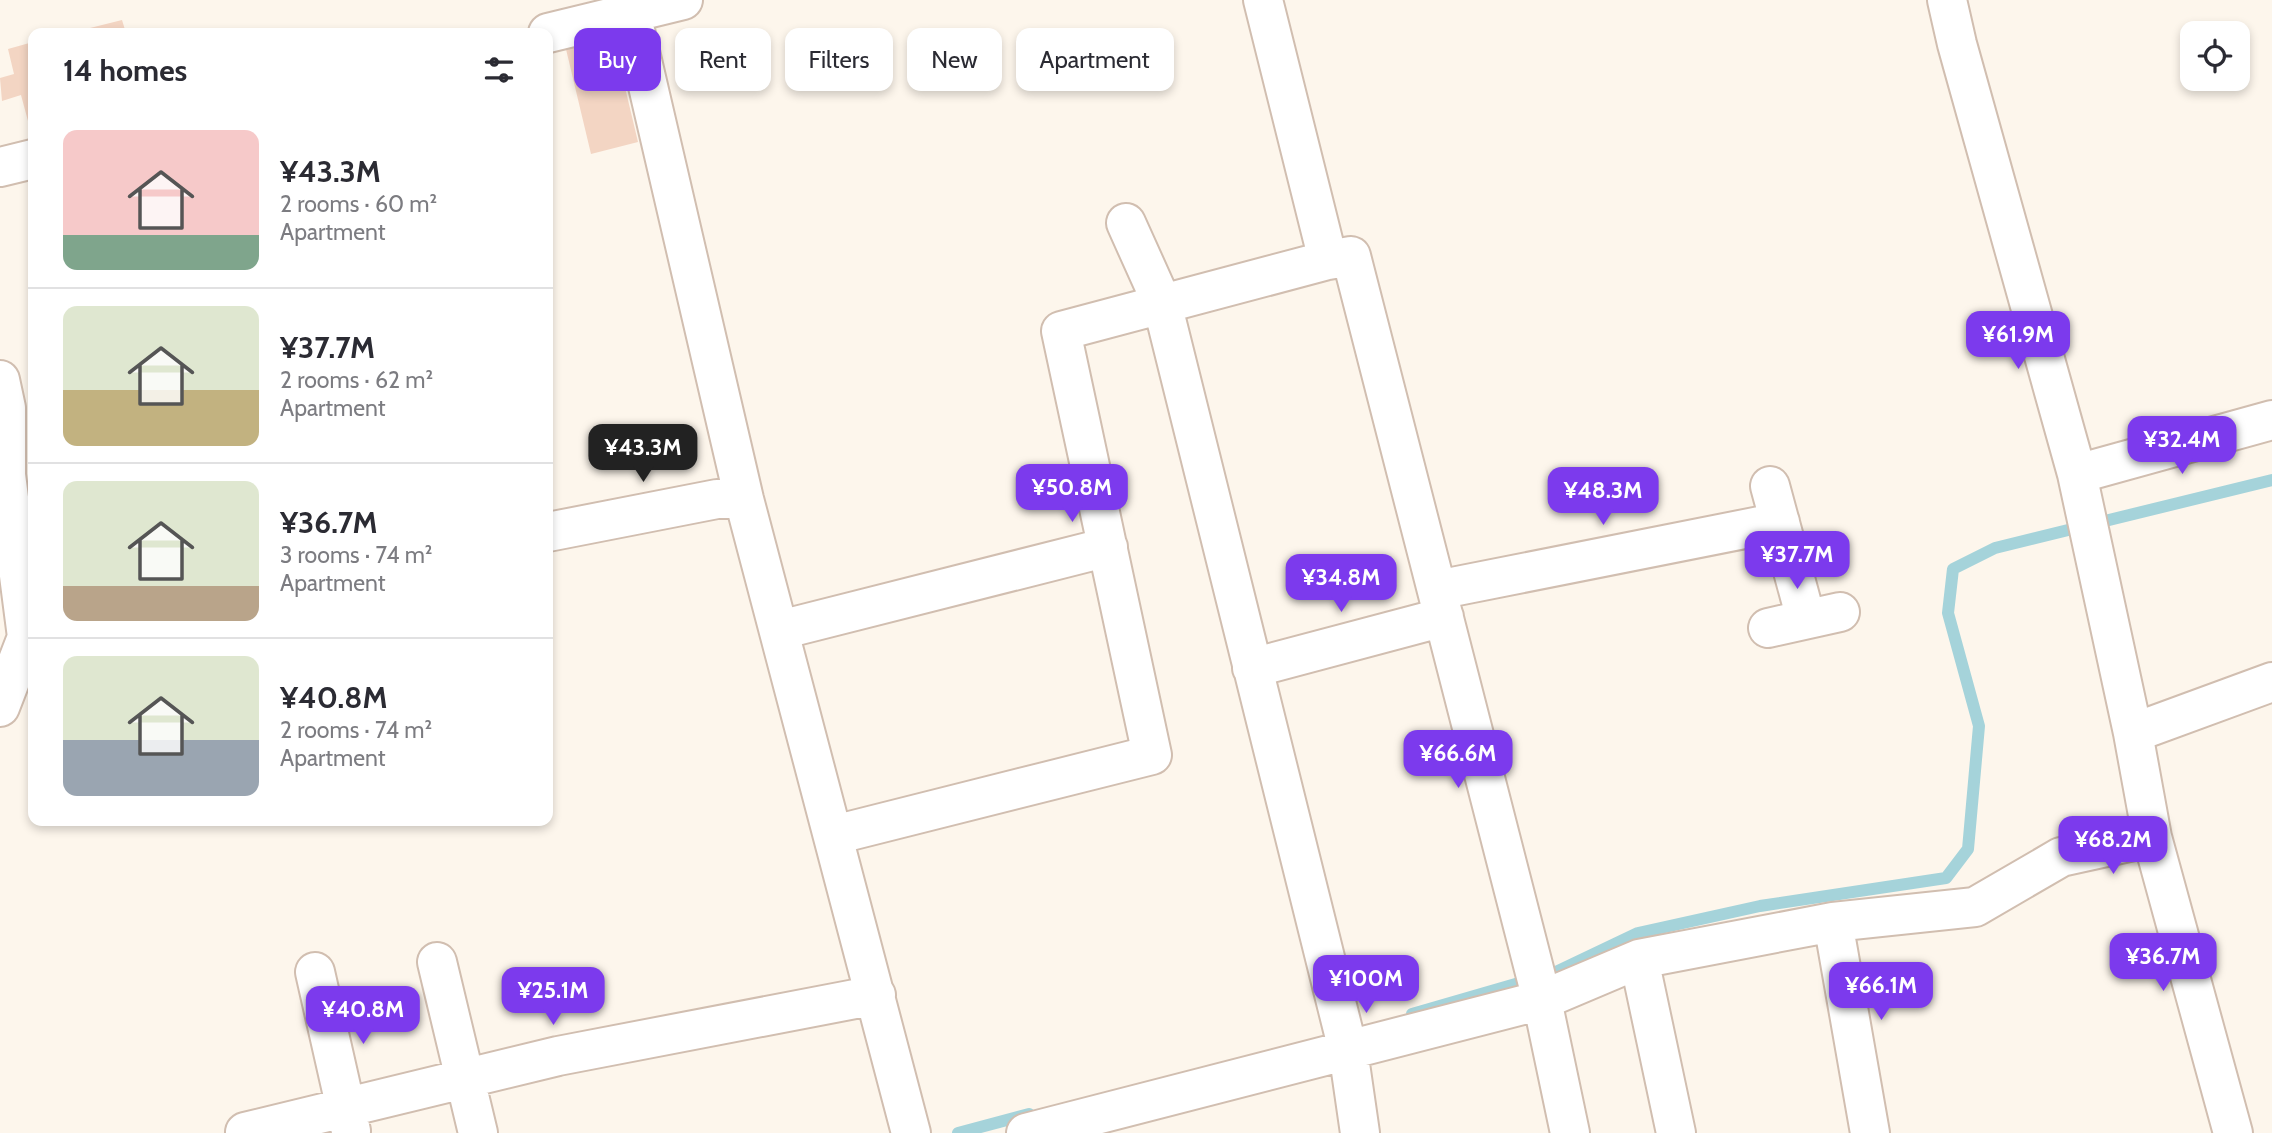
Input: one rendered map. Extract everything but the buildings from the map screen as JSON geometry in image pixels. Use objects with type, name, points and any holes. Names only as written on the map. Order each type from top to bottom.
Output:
[{"type":"street","points":[[553,32],[683,0]]},
{"type":"street","points":[[1263,0],[1328,260]]},
{"type":"street","points":[[1947,0],[2077,474],[2133,733],[2152,837],[2232,1133]]},
{"type":"street","points":[[631,13],[744,499],[911,1133]]},
{"type":"street","points":[[0,167],[28,160]]},
{"type":"street","points":[[1126,223],[1162,303],[1348,1050],[1360,1133]]},
{"type":"street","points":[[834,835],[1152,755],[1061,331],[1351,256],[1542,1000],[1570,1133]]},
{"type":"street","points":[[0,380],[19,472],[27,637],[0,707]]},
{"type":"street","points":[[2077,474],[2272,420]]},
{"type":"street","points":[[1768,628],[1823,615],[1780,522],[1770,486]]},
{"type":"street","points":[[553,531],[717,499],[744,499]]},
{"type":"street","points":[[1252,668],[1441,604],[1780,522]]},
{"type":"street","points":[[780,629],[1108,547]]},
{"type":"street","points":[[2133,733],[2272,682]]},
{"type":"street","points":[[1026,1133],[1542,1000],[1639,959],[1833,922],[1975,907],[2061,857],[2152,837]]},
{"type":"street","points":[[1833,922],[1870,1133]]},
{"type":"street","points":[[1639,959],[1676,1133]]},
{"type":"street","points":[[437,962],[478,1133]]},
{"type":"street","points":[[315,972],[349,1120]]},
{"type":"street","points":[[246,1132],[349,1120],[465,1079],[558,1056],[876,995]]},
{"type":"waterway","points":[[1412,1014],[1554,973],[1638,933],[1760,906],[1946,878],[1968,849],[1979,726],[1948,613],[1953,569],[1995,548],[2272,480]]},
{"type":"waterway","points":[[958,1133],[1029,1114]]}]
